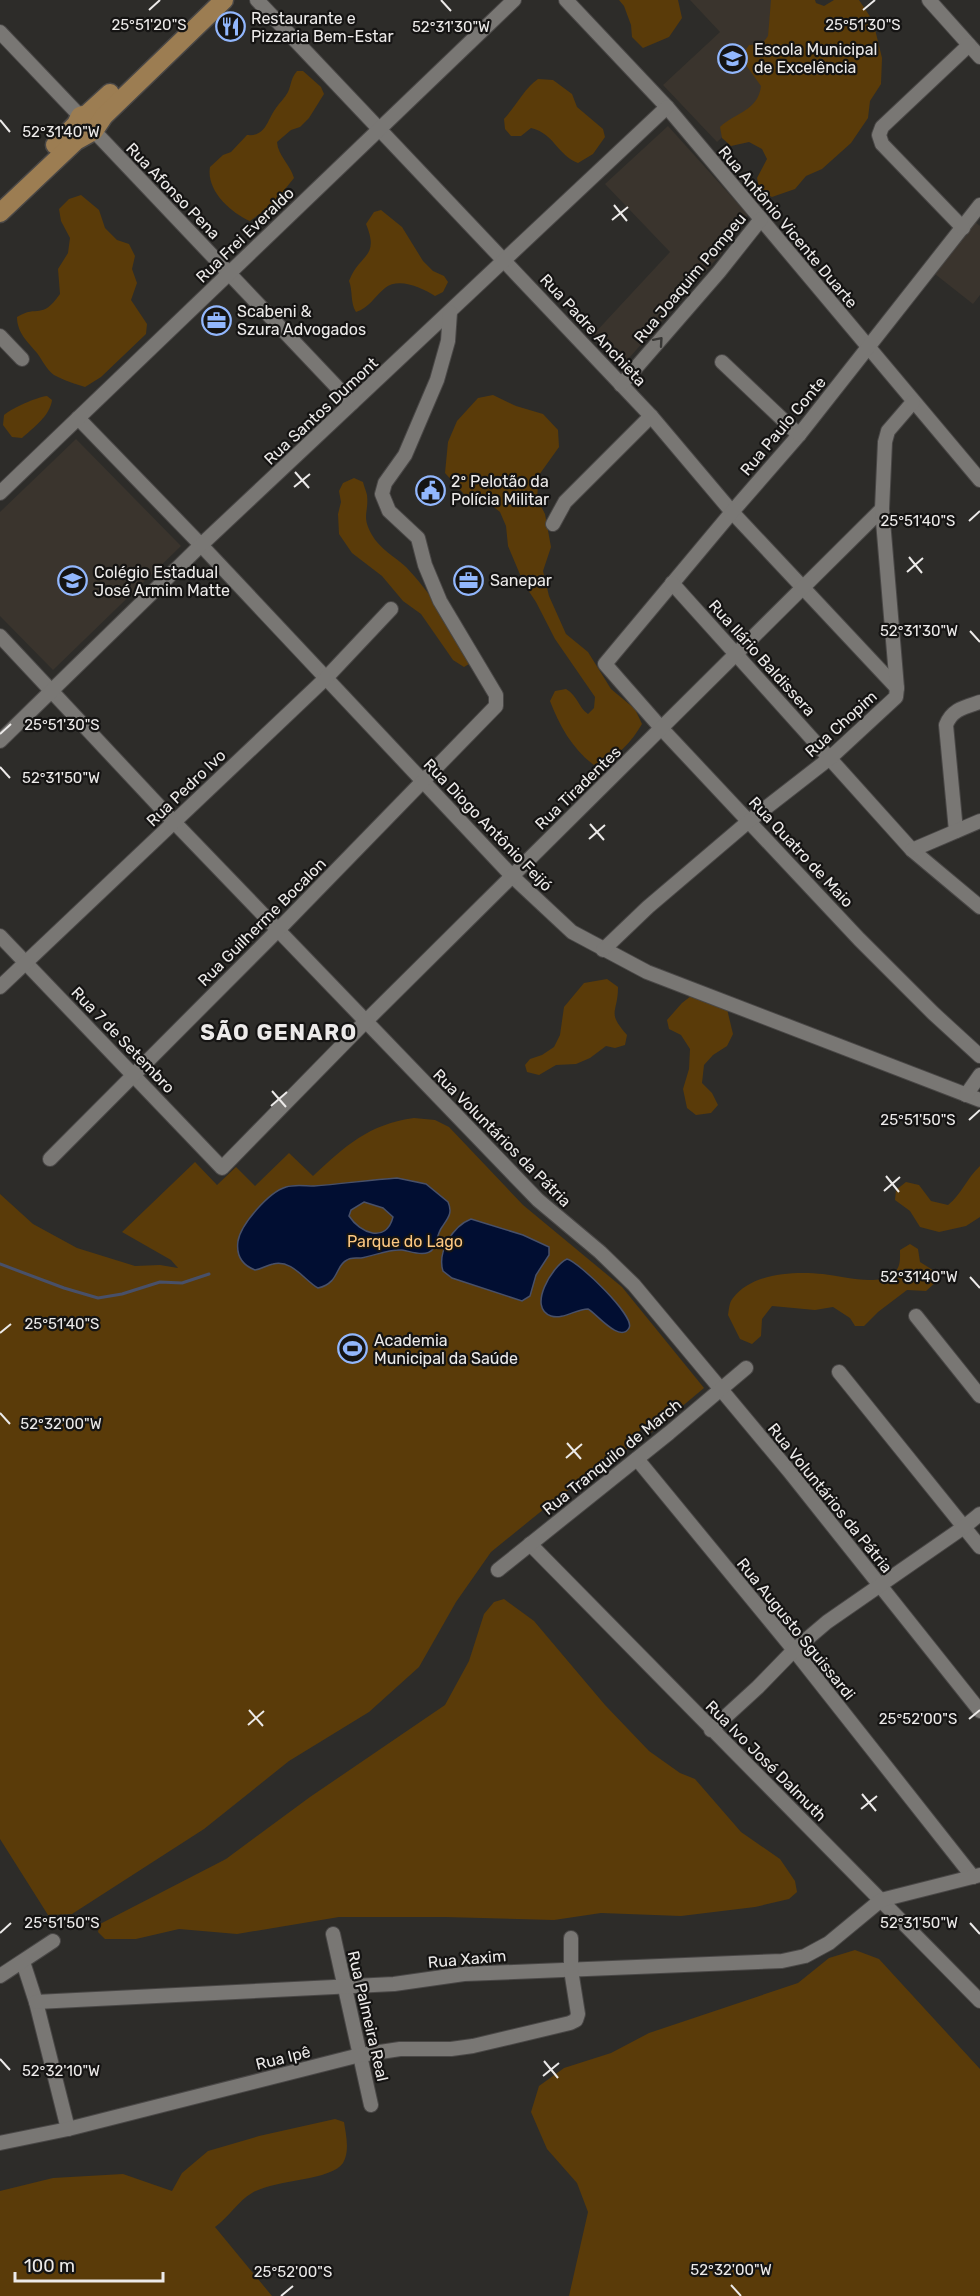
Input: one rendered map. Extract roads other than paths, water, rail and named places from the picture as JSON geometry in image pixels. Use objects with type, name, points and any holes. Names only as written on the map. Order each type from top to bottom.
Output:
[{"type":"main road","points":[[0,213],[76,141],[87,124],[206,0]]},
{"type":"main road","points":[[0,197],[87,124],[224,0]]},
{"type":"street","name":"Rua Padre Anchieta","points":[[257,0],[651,416],[732,512],[897,688]]},
{"type":"street","name":"Rua Frei Everaldo","points":[[0,493],[514,0]]},
{"type":"street","name":"Rua Antônio Vicente Duarte","points":[[566,0],[667,107],[980,480]]},
{"type":"street","points":[[929,0],[980,57]]},
{"type":"street","name":"Rua Afonso Pena","points":[[0,32],[352,404]]},
{"type":"street","points":[[963,228],[882,144],[879,135],[882,127],[969,45]]},
{"type":"street","name":"Rua Santos Dumont","points":[[0,741],[201,545],[667,107]]},
{"type":"street","name":"Rua Paulo Conte","points":[[605,664],[799,435],[869,349],[980,205]]},
{"type":"street","name":"Rua Joaquim Pompeu","points":[[621,385],[719,272],[761,219]]},
{"type":"street","name":"Rua Guilherme Bocalon","points":[[50,1159],[278,930],[496,706],[496,695],[440,601],[425,565],[418,538],[389,511],[382,494],[385,483],[405,455],[437,380],[448,341],[450,312]]},
{"type":"street","points":[[0,336],[22,359]]},
{"type":"street","points":[[722,362],[799,435]]},
{"type":"street","name":"Rua Chopim","points":[[603,950],[648,907],[749,821],[830,758],[896,697],[882,509],[885,442],[888,431],[913,402]]},
{"type":"street","points":[[553,524],[565,502],[651,416]]},
{"type":"street","name":"Rua Diogo Antônio Feijó","points":[[78,418],[201,545],[512,876],[572,932],[647,972],[980,1100]]},
{"type":"street","name":"Rua Tiradentes","points":[[222,1168],[365,1022],[882,509]]},
{"type":"street","name":"Rua Ilário Baldissera","points":[[672,583],[912,850],[980,908]]},
{"type":"street","name":"Rua Pedro Ivo","points":[[0,987],[326,678],[391,609]]},
{"type":"street","name":"Rua Voluntários da Pátria","points":[[0,636],[174,822],[538,1200],[600,1252],[634,1285],[789,1471],[980,1711]]},
{"type":"street","name":"Rua Quatro de Maio","points":[[605,664],[662,729],[859,939],[980,1056]]},
{"type":"street","points":[[956,831],[946,725],[950,716],[957,710],[980,702]]},
{"type":"street","points":[[912,850],[980,821]]},
{"type":"street","name":"Rua 7 de Setembro","points":[[0,936],[222,1168]]},
{"type":"street","points":[[966,1095],[980,1075]]},
{"type":"street","points":[[916,1316],[980,1396]]},
{"type":"street","name":"Rua Tranquilo de March","points":[[498,1570],[746,1368]]},
{"type":"street","points":[[839,1372],[980,1547]]},
{"type":"street","name":"Rua Augusto Sguissardi","points":[[637,1459],[976,1876]]},
{"type":"street","points":[[711,1730],[794,1650],[827,1622],[980,1514]]},
{"type":"street","name":"Rua Ivo José Dalmuth","points":[[530,1544],[980,2001]]},
{"type":"street","points":[[881,1900],[976,1876]]},
{"type":"street","name":"Rua Xaxim","points":[[36,2002],[394,1983],[464,1974],[782,1961],[805,1956],[829,1943],[881,1900]]},
{"type":"street","name":"Rua Palmeira Real","points":[[333,1934],[371,2105]]},
{"type":"street","points":[[571,1938],[571,1970]]},
{"type":"street","points":[[0,1976],[53,1941]]},
{"type":"street","points":[[23,1962],[36,2002],[68,2129]]},
{"type":"street","name":"Rua Ipê","points":[[0,2143],[68,2129],[360,2055],[400,2049],[451,2049],[473,2046],[570,2023],[576,2020],[578,2014],[571,1970]]},
{"type":"water","points":[[397,1178],[426,1184],[448,1202],[449,1215],[430,1252],[422,1254],[397,1250],[361,1258],[350,1258],[343,1262],[330,1282],[318,1288],[286,1265],[273,1264],[255,1270],[241,1259],[238,1241],[244,1226],[264,1202],[279,1190],[293,1186]],"holes":[[[364,1202],[383,1208],[393,1217],[385,1231],[379,1233],[366,1231],[349,1216],[351,1210]]]},
{"type":"water","points":[[471,1219],[523,1235],[549,1247],[549,1255],[536,1275],[530,1296],[522,1301],[452,1278],[443,1271],[444,1248],[458,1227]]},
{"type":"water","points":[[567,1259],[594,1279],[616,1302],[629,1322],[629,1328],[625,1332],[614,1330],[588,1309],[560,1317],[544,1312],[541,1305],[544,1287],[555,1270]]},
{"type":"waterway","points":[[0,1264],[98,1298],[122,1294],[160,1282],[182,1283],[209,1274]]},
{"type":"place","name":"Restaurante e Pizzaria Bem-Estar","points":[[230,27]]},
{"type":"place","name":"Escola Municipal de Excelência","points":[[733,58]]},
{"type":"place","name":"Scabeni & Szura Advogados","points":[[216,320]]},
{"type":"place","name":"2º Pelotão da Polícia Militar","points":[[430,490]]},
{"type":"place","name":"Sanepar","points":[[469,580]]},
{"type":"place","name":"Colégio Estadual José Armim Matte","points":[[73,581]]},
{"type":"place","name":"Academia Municipal da Saúde","points":[[353,1349]]},
{"type":"district","name":"SÃO GENARO","points":[[279,1032]]},
{"type":"park label","name":"Parque do Lago","points":[[405,1241]]}]
